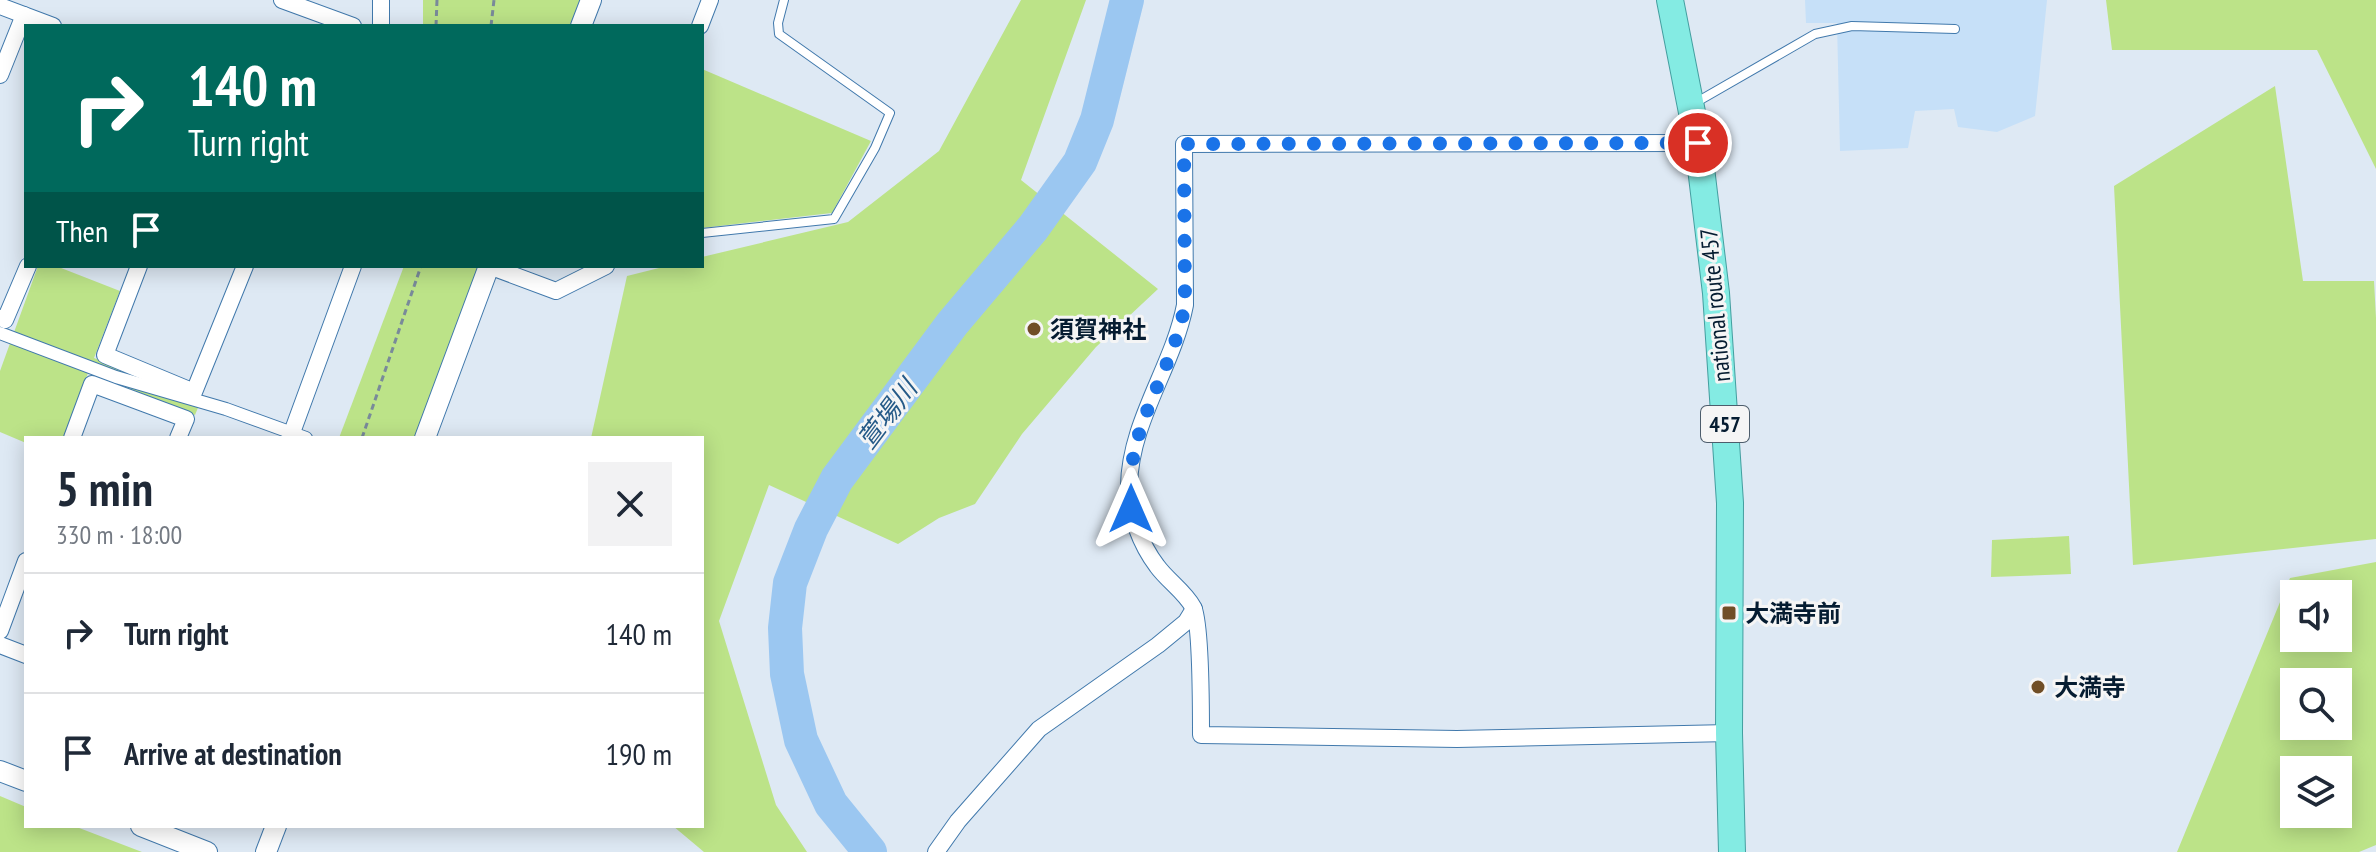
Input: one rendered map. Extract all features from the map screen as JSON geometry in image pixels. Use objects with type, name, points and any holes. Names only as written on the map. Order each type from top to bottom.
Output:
[{"type":"highway","name":"national route 457","points":[[1670,0],[1698,143],[1716,293],[1730,503],[1732,852]]},
{"type":"street","points":[[282,0],[348,24]]},
{"type":"street","points":[[381,0],[381,24]]},
{"type":"street","points":[[582,24],[591,0]]},
{"type":"street","points":[[701,24],[710,0]]},
{"type":"street","points":[[0,6],[48,24]]},
{"type":"street","points":[[0,75],[24,15]]},
{"type":"street","points":[[1698,143],[1184,144],[1185,305],[1181,325],[1136,436],[1129,485],[1131,509],[1143,541],[1156,564],[1194,609],[1201,735],[1457,739],[1729,733]]},
{"type":"street","points":[[0,318],[5,320],[27,268]]},
{"type":"street","points":[[138,268],[105,355],[194,392],[244,268]]},
{"type":"street","points":[[0,333],[116,377],[296,436],[352,268]]},
{"type":"street","points":[[426,436],[488,268]]},
{"type":"street","points":[[494,268],[556,291],[605,268]]},
{"type":"street","points":[[73,436],[92,384],[186,419],[179,436]]},
{"type":"street","points":[[0,631],[24,566]]},
{"type":"street","points":[[941,845],[958,821],[1039,729],[1158,645],[1186,622],[1194,609]]},
{"type":"street","points":[[0,645],[24,654]]},
{"type":"street","points":[[0,771],[24,780]]},
{"type":"street","points":[[146,828],[207,852]]},
{"type":"street","points":[[266,852],[275,828]]},
{"type":"lane","points":[[704,233],[834,219],[875,148],[890,113],[779,34],[778,23],[784,0]]},
{"type":"lane","points":[[1691,105],[1815,34],[1852,26],[1955,29]]},
{"type":"path","points":[[436,24],[437,0]]},
{"type":"path","points":[[491,24],[494,0]]},
{"type":"path","points":[[363,436],[420,268]]},
{"type":"shaded area","points":[[1805,0],[2047,0],[2035,116],[1997,132],[1958,127],[1954,109],[1915,111],[1908,148],[1840,151],[1837,23],[1806,23]]},
{"type":"green space","points":[[423,0],[584,0],[575,24],[423,24]]},
{"type":"green space","points":[[1021,0],[1086,0],[1021,180],[1158,289],[1096,347],[1022,434],[975,504],[939,518],[898,544],[769,485],[719,621],[776,805],[807,852],[704,852],[675,828],[704,828],[704,436],[591,436],[627,276],[659,268],[704,268],[704,257],[848,222],[939,151]]},
{"type":"green space","points":[[2106,0],[2376,0],[2376,169],[2317,50],[2112,50]]},
{"type":"green space","points":[[704,70],[871,141],[832,213],[704,228]]},
{"type":"green space","points":[[2275,86],[2303,281],[2374,281],[2376,539],[2133,565],[2114,186]]},
{"type":"green space","points":[[37,268],[61,268],[120,291],[94,358],[202,398],[195,415],[88,373],[65,436],[24,436],[24,442],[0,432],[0,371]]},
{"type":"green space","points":[[403,268],[481,268],[417,436],[340,436]]},
{"type":"green space","points":[[2069,536],[2071,574],[1991,577],[1992,540]]},
{"type":"green space","points":[[2376,562],[2376,845],[2359,852],[2177,852],[2280,602],[2280,652],[2352,652],[2352,580],[2289,580]]},
{"type":"green space","points":[[0,796],[24,806],[24,828],[79,828],[142,852],[0,852]]},
{"type":"waterway","name":"萱場川","points":[[870,852],[831,804],[801,740],[787,674],[785,628],[790,583],[811,529],[837,479],[952,324],[1033,228],[1080,162],[1097,120],[1127,0]]},
{"type":"place","name":"須賀神社","points":[[1034,329]]},
{"type":"place","name":"大満寺前","points":[[1729,613]]},
{"type":"place","name":"大満寺","points":[[2038,687]]},
{"type":"route","points":[[1131,509],[1129,485],[1136,436],[1181,325],[1185,305],[1184,144],[1698,143]]}]
